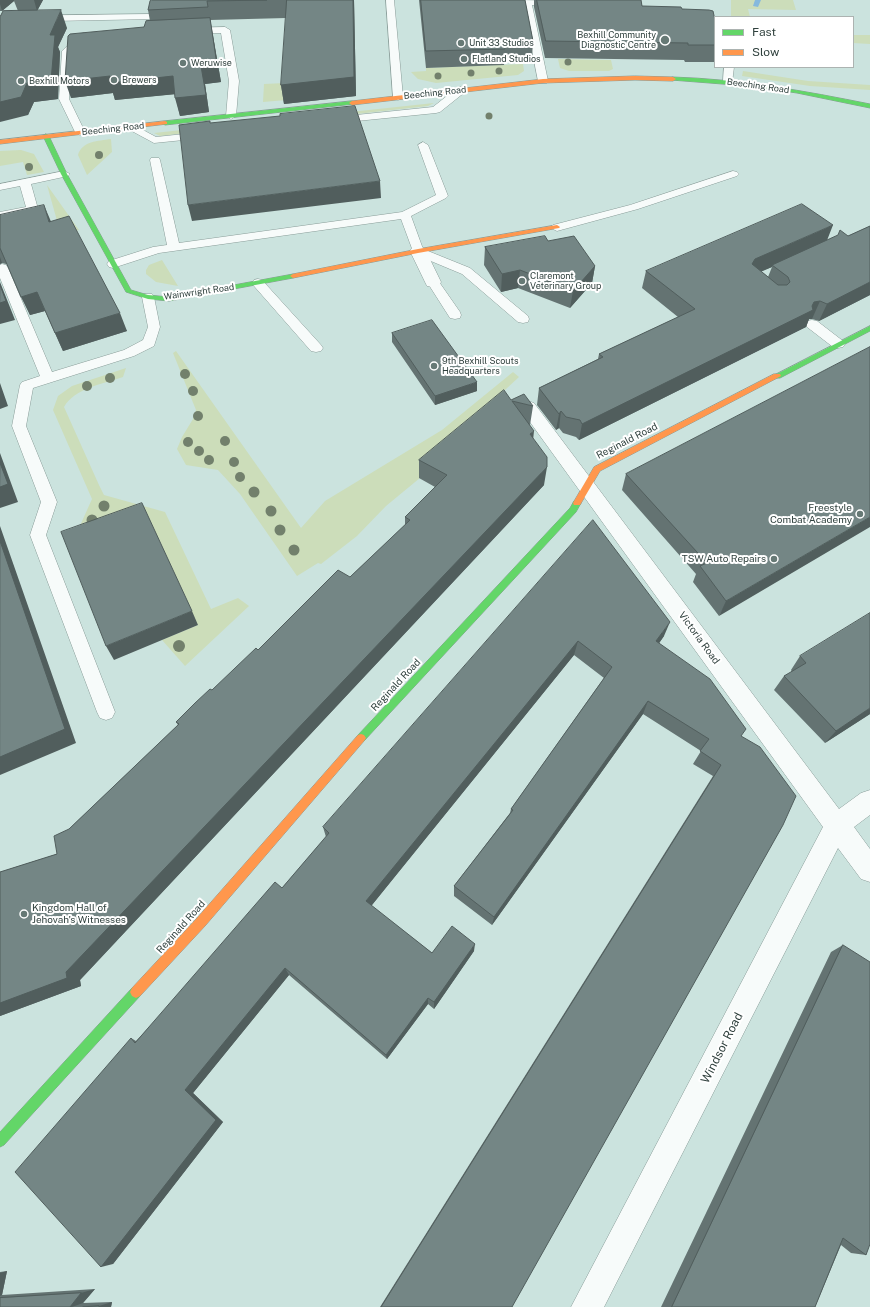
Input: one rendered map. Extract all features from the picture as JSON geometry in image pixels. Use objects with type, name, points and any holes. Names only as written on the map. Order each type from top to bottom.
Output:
[{"type":"street","name":"Beeching Road","points":[[0,142],[543,81],[635,78],[708,79],[780,88],[870,106]]},
{"type":"street","name":"Wainwright Road","points":[[46,136],[64,174],[128,291],[148,298],[169,299],[418,251],[557,227]]},
{"type":"street","points":[[418,251],[433,282]]},
{"type":"street","name":"Reginald Road","points":[[0,1141],[201,922],[374,724],[573,510],[597,468],[870,328]]},
{"type":"street","name":"Victoria Road","points":[[528,407],[870,870]]},
{"type":"street","name":"Windsor Road","points":[[587,1307],[837,825],[870,801]]},
{"type":"lane","points":[[390,0],[398,97]]},
{"type":"lane","points":[[543,81],[527,1],[566,5]]},
{"type":"lane","points":[[1,22],[6,14],[12,9]]},
{"type":"lane","points":[[1,22],[152,17]]},
{"type":"lane","points":[[178,32],[226,30],[234,81],[231,116]]},
{"type":"lane","points":[[80,132],[64,99],[67,51],[84,36],[92,36]]},
{"type":"lane","points":[[728,81],[729,68]]},
{"type":"lane","points":[[326,122],[436,110],[461,90]]},
{"type":"lane","points":[[132,127],[154,140],[216,133]]},
{"type":"lane","points":[[113,264],[156,250],[405,215],[442,196],[422,145]]},
{"type":"lane","points":[[155,160],[174,248]]},
{"type":"lane","points":[[0,187],[64,174]]},
{"type":"lane","points":[[557,227],[634,207],[733,174]]},
{"type":"lane","points":[[0,216],[32,209],[25,182]]},
{"type":"lane","points":[[405,215],[418,251],[466,271],[524,319]]},
{"type":"lane","points":[[2,268],[48,378]]},
{"type":"lane","points":[[433,282],[455,315]]},
{"type":"lane","points":[[258,283],[316,348]]},
{"type":"lane","points":[[106,712],[38,535],[49,502],[19,426],[27,385],[129,354],[149,343],[154,327],[148,298]]},
{"type":"lane","points":[[812,324],[838,344]]},
{"type":"green space","points":[[731,0],[793,0],[796,10],[748,9],[750,16],[731,16]]},
{"type":"green space","points":[[854,35],[870,35],[870,44],[854,43]]},
{"type":"green space","points":[[558,59],[611,60],[613,69],[609,71],[569,71],[560,68]]},
{"type":"green space","points":[[523,64],[524,71],[518,75],[436,83],[418,79],[411,72],[426,71],[426,68]]},
{"type":"green space","points":[[743,71],[808,81],[870,85],[870,90],[810,86],[742,76]]},
{"type":"green space","points":[[285,83],[356,94],[263,102],[264,84]]},
{"type":"green space","points":[[434,103],[428,106],[160,136],[154,133]]},
{"type":"green space","points":[[111,139],[112,152],[87,175],[78,155],[80,150],[91,142]]},
{"type":"green space","points":[[21,150],[34,154],[44,172],[27,175],[23,162],[0,166],[0,151]]},
{"type":"green space","points":[[47,185],[79,230],[61,235]]},
{"type":"green space","points":[[162,260],[178,286],[156,282],[146,274],[146,270],[149,265]]},
{"type":"green space","points":[[176,351],[301,528],[325,501],[442,430],[513,372],[519,377],[492,402],[483,426],[386,506],[357,536],[321,564],[318,563],[297,576],[240,494],[218,470],[186,465],[177,449],[182,437],[193,419],[196,410],[173,353]]},
{"type":"green space","points":[[126,368],[123,377],[82,391],[75,395],[64,407],[104,495],[165,512],[211,609],[238,598],[249,606],[185,666],[162,640],[198,625],[70,548],[92,499],[53,410],[58,396],[72,386]]},
{"type":"building","points":[[267,0],[207,1],[208,7],[148,10],[150,1]]},
{"type":"building","points":[[287,0],[353,0],[354,77],[281,85]]},
{"type":"building","points":[[421,0],[525,0],[533,41],[503,41],[505,49],[426,51]]},
{"type":"building","points":[[537,0],[641,0],[642,6],[681,7],[682,9],[709,10],[713,11],[714,16],[714,45],[688,45],[688,43],[546,41]]},
{"type":"building","name":"Bexhill Motors","points":[[61,10],[50,35],[55,35],[51,81],[27,83],[21,97],[0,102],[0,17],[3,11]]},
{"type":"building","points":[[210,18],[217,65],[201,66],[206,95],[175,98],[173,76],[110,83],[110,76],[65,81],[68,36],[70,34],[144,27],[146,21]]},
{"type":"building","points":[[355,106],[380,181],[188,205],[179,125],[210,121],[210,123],[280,116],[280,114]]},
{"type":"building","points":[[802,204],[833,225],[755,259],[752,264],[778,285],[787,285],[790,282],[788,277],[772,265],[838,235],[840,230],[848,236],[870,226],[870,282],[827,304],[820,301],[814,302],[812,306],[813,310],[582,424],[580,420],[566,417],[561,411],[559,414],[539,388],[603,357],[599,354],[695,309],[646,271]]},
{"type":"building","points":[[44,205],[49,222],[69,216],[120,313],[55,333],[37,292],[21,297],[0,248],[0,215]]},
{"type":"building","points":[[545,236],[548,241],[574,236],[595,266],[573,291],[520,270],[502,274],[485,247]]},
{"type":"building","points":[[0,285],[6,301],[0,303]]},
{"type":"building","name":"9th Bexhill Scouts Headquarters","points":[[432,320],[477,382],[435,396],[392,333]]},
{"type":"building","points":[[870,347],[870,517],[726,601],[700,566],[707,563],[626,474]]},
{"type":"building","points":[[504,390],[511,400],[524,394],[533,406],[512,401],[534,431],[530,434],[547,457],[547,467],[66,972],[67,978],[0,1003],[0,872],[57,854],[54,836],[69,829],[179,724],[176,722],[195,703],[210,689],[212,690],[256,648],[258,650],[338,570],[350,577],[410,520],[405,517],[447,475],[419,460]]},
{"type":"building","points":[[0,463],[8,484],[0,487]]},
{"type":"building","points":[[142,503],[192,611],[106,646],[61,532]]},
{"type":"building","points":[[593,520],[670,622],[656,641],[710,679],[746,729],[741,736],[760,747],[796,796],[783,825],[512,1307],[381,1307],[721,765],[700,751],[709,739],[648,701],[494,917],[454,886],[513,810],[511,809],[612,667],[578,641],[366,901],[432,953],[452,926],[475,944],[434,1002],[428,998],[386,1055],[285,968],[185,1090],[216,1120],[101,1267],[15,1172],[131,1038],[135,1043],[275,882],[282,888],[329,833],[323,827]]},
{"type":"building","points":[[0,541],[65,729],[0,757]]},
{"type":"building","points":[[870,613],[870,708],[836,731],[784,676],[806,663],[800,656]]},
{"type":"building","points":[[843,945],[870,962],[870,1244],[866,1255],[843,1238],[815,1307],[672,1307]]},
{"type":"building","points":[[81,1293],[70,1307],[0,1307],[0,1298]]},
{"type":"waterway","points":[[756,6],[758,0]]},
{"type":"traffic: fast","points":[[673,79],[723,81],[748,84],[870,106]]},
{"type":"traffic: fast","points":[[165,123],[352,103]]},
{"type":"traffic: fast","points":[[46,136],[64,174],[128,291],[148,297],[169,299],[293,276]]},
{"type":"traffic: fast","points":[[777,376],[870,328]]},
{"type":"traffic: fast","points":[[361,738],[573,510],[577,503]]},
{"type":"traffic: fast","points":[[0,1141],[136,992]]},
{"type":"traffic: slow","points":[[352,103],[543,81],[635,78],[673,79]]},
{"type":"traffic: slow","points":[[0,142],[165,123]]},
{"type":"traffic: slow","points":[[293,276],[418,251],[557,227]]},
{"type":"traffic: slow","points":[[577,503],[597,469],[777,376]]},
{"type":"traffic: slow","points":[[136,992],[201,922],[361,738]]},
{"type":"place","name":"Bexhill Community Diagnostic Centre","points":[[665,40]]},
{"type":"place","name":"Unit 33 Studios","points":[[461,43]]},
{"type":"place","name":"Flatland Studios","points":[[464,59]]},
{"type":"place","name":"Weruwise","points":[[183,63]]},
{"type":"place","name":"Brewers","points":[[114,80]]},
{"type":"place","name":"Bexhill Motors","points":[[21,81]]},
{"type":"place","name":"Claremont Veterinary Group","points":[[522,281]]},
{"type":"place","name":"9th Bexhill Scouts Headquarters","points":[[434,366]]},
{"type":"place","name":"Freestyle Combat Academy","points":[[860,514]]},
{"type":"place","name":"TSW Auto Repairs","points":[[774,559]]},
{"type":"place","name":"Kingdom Hall of Jehovah's Witnesses","points":[[24,914]]}]
